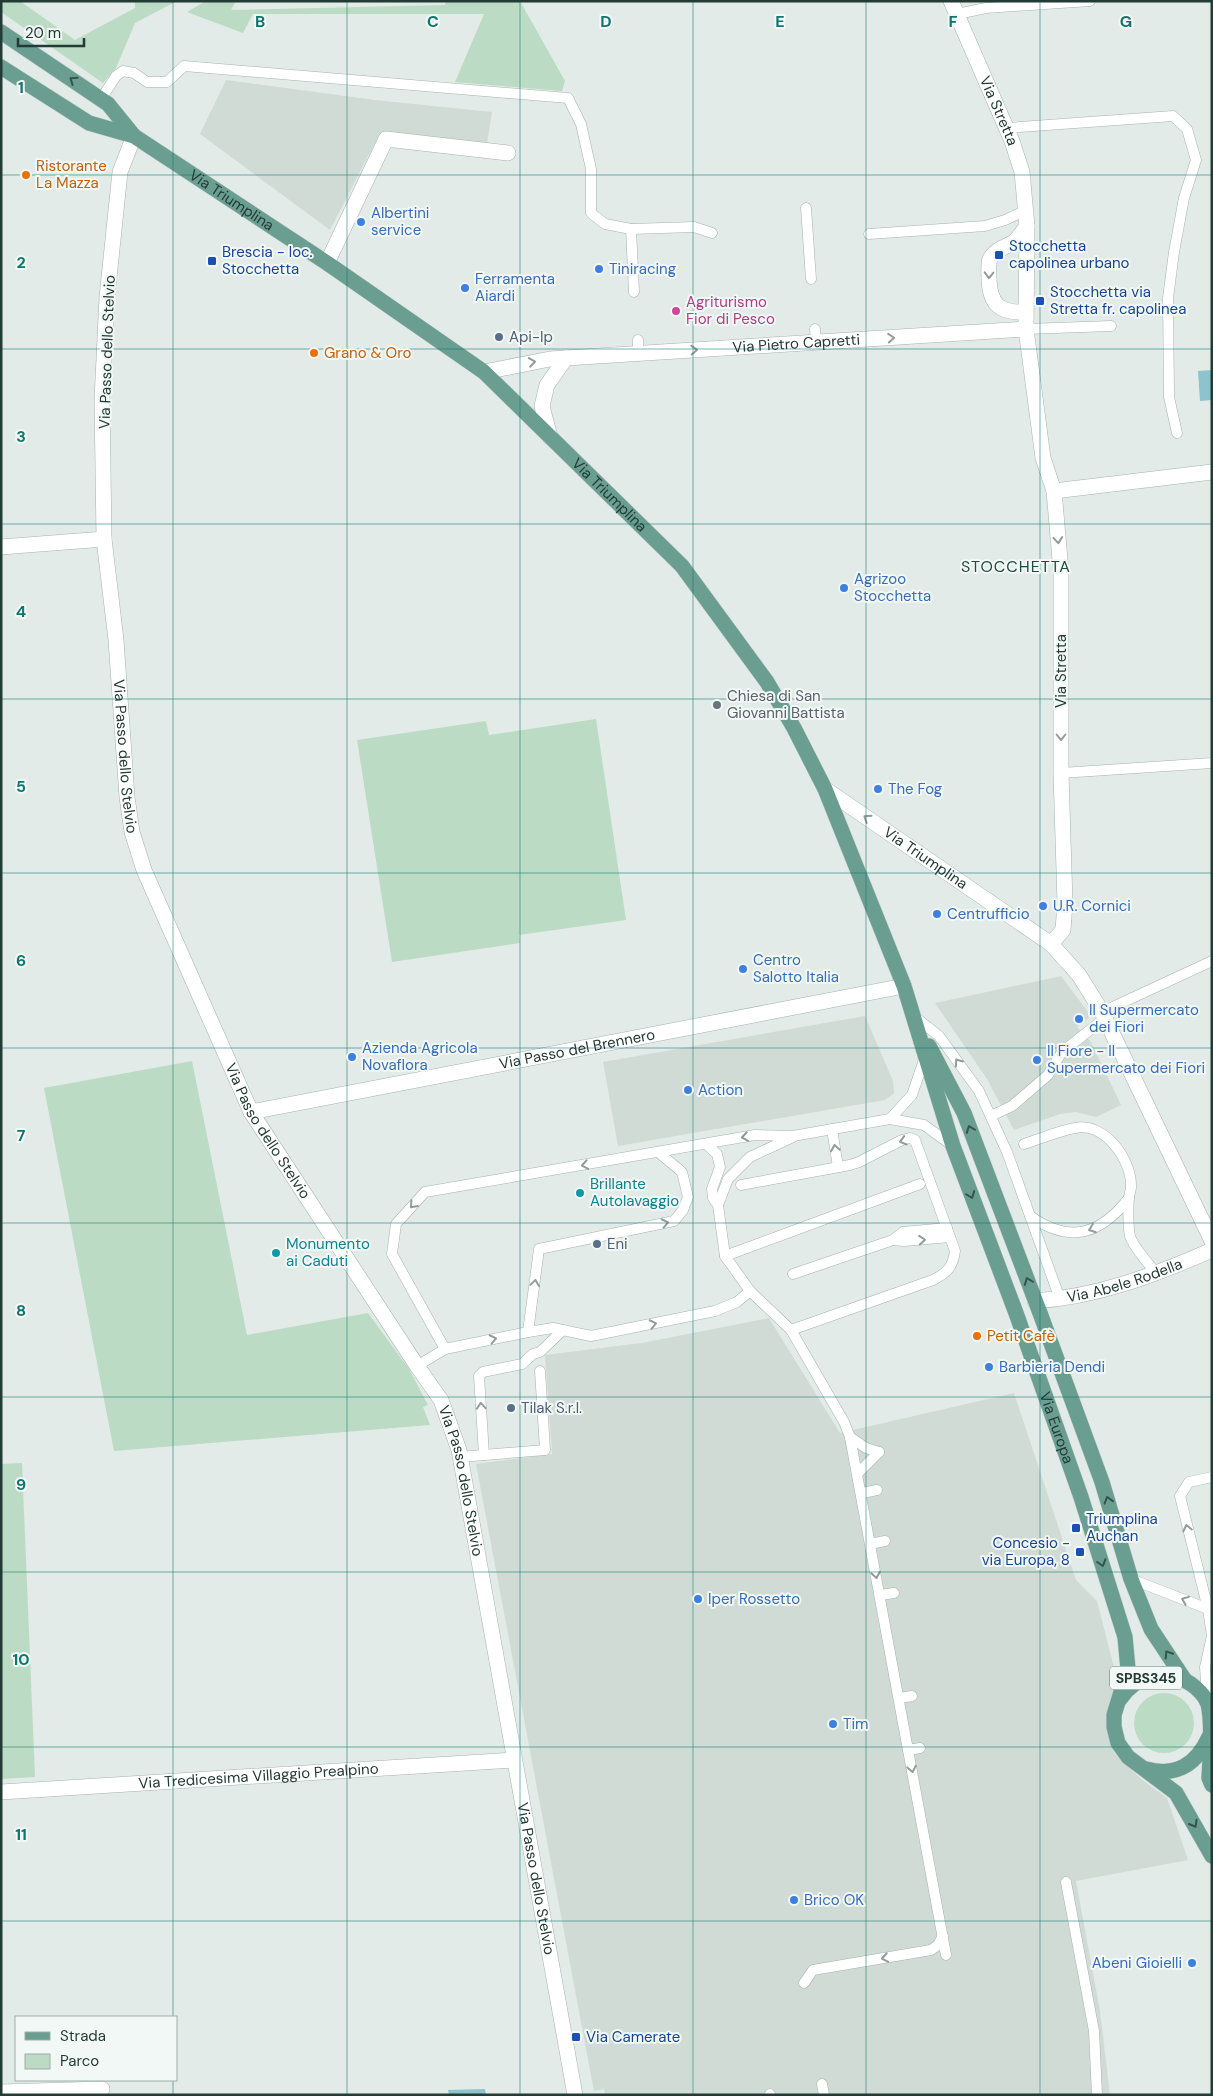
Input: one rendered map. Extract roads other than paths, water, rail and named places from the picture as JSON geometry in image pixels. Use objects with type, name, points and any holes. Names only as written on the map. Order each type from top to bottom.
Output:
[{"type":"main road","name":"Via Triumplina","points":[[1,32],[108,104],[134,136]]},
{"type":"main road","name":"Via Triumplina","points":[[1,67],[89,123],[134,136],[327,263],[484,372],[682,566],[766,682],[794,728],[824,789],[904,986]]},
{"type":"main road","name":"Via Europa","points":[[904,986],[953,1146],[1016,1313],[1077,1488],[1125,1637],[1128,1669],[1111,1730],[1118,1744],[1136,1768],[1176,1793],[1212,1856]]},
{"type":"main road","name":"Via Europa","points":[[914,1016],[964,1113],[1102,1482],[1131,1579],[1151,1629],[1184,1679],[1198,1689],[1210,1704]]},
{"type":"main road","name":"SPBS345","points":[[1118,1703],[1126,1690],[1139,1681],[1153,1675],[1169,1674],[1184,1679]]},
{"type":"main road","points":[[1210,1704],[1212,1719],[1209,1778],[1212,1785]]},
{"type":"main road","points":[[1136,1768],[1158,1772],[1175,1771],[1191,1764],[1203,1751],[1210,1736]]},
{"type":"street","name":"Via Stretta","points":[[954,8],[1007,128],[1022,172],[1027,210],[1026,329],[1043,458],[1054,491],[1061,571],[1061,773],[1065,903],[1064,930],[1051,944]]},
{"type":"street","name":"Via Passo dello Stelvio","points":[[134,136],[120,172],[107,297],[102,399],[104,539],[116,640],[127,797],[132,832],[144,870],[251,1112],[442,1400],[460,1457],[575,2095]]},
{"type":"street","points":[[327,263],[386,139],[508,153]]},
{"type":"street","points":[[1025,312],[1012,312],[994,304],[989,293],[989,275],[990,260],[998,250],[1015,241],[1027,226]]},
{"type":"street","name":"Via Pietro Capretti","points":[[484,372],[550,359],[638,347],[816,336],[1026,329]]},
{"type":"street","points":[[550,436],[542,406],[547,385],[566,358]]},
{"type":"street","points":[[1054,491],[1212,472]]},
{"type":"street","points":[[1,547],[104,539]]},
{"type":"street","name":"Via Triumplina","points":[[824,789],[1051,944]]},
{"type":"street","points":[[1051,944],[1079,976],[1104,1015],[1212,1241]]},
{"type":"street","name":"Via Passo del Brennero","points":[[251,1112],[904,986]]},
{"type":"street","name":"Via Abele Rodella","points":[[1035,1301],[1060,1299],[1101,1291],[1156,1274],[1212,1250]]},
{"type":"street","name":"Via Tredicesima Villaggio Prealpino","points":[[1,1792],[514,1760]]},
{"type":"street","points":[[1,2092],[102,2089]]},
{"type":"lane","points":[[954,8],[986,8],[1090,1]]},
{"type":"lane","points":[[101,99],[116,76],[123,71],[134,73],[147,82],[167,82],[184,66],[568,98],[580,124],[591,169],[591,213],[605,224],[631,229],[694,226],[712,233]]},
{"type":"lane","points":[[1007,128],[1173,116],[1187,129],[1196,160],[1184,198],[1168,298],[1169,397],[1177,433]]},
{"type":"lane","points":[[806,208],[811,279]]},
{"type":"lane","points":[[869,234],[985,226],[1005,220],[1027,210]]},
{"type":"lane","points":[[631,229],[634,292]]},
{"type":"lane","points":[[1026,329],[1111,326]]},
{"type":"lane","points":[[1061,773],[1212,763]]},
{"type":"lane","points":[[991,1116],[1012,1106],[1048,1075],[1062,1052],[1104,1015],[1212,961]]},
{"type":"lane","points":[[914,1016],[939,1036],[979,1091],[1007,1152],[1060,1299]]},
{"type":"lane","points":[[890,1119],[912,1095],[925,1057]]},
{"type":"lane","points":[[446,1349],[392,1254],[396,1224],[425,1192],[755,1135],[794,1136],[890,1119],[924,1125],[953,1146]]},
{"type":"lane","points":[[1024,1144],[1076,1127],[1088,1128],[1103,1135],[1114,1144],[1124,1158],[1131,1177],[1132,1189],[1129,1198],[1116,1215],[1101,1226],[1084,1232],[1066,1232],[1045,1226],[1030,1216]]},
{"type":"lane","points":[[832,1129],[838,1167]]},
{"type":"lane","points":[[718,1205],[728,1179],[750,1157],[794,1136]]},
{"type":"lane","points":[[741,1185],[860,1162],[902,1140],[915,1140],[949,1233],[955,1251],[954,1262],[947,1272],[933,1280],[791,1330]]},
{"type":"lane","points":[[706,1144],[717,1154],[720,1167],[712,1188],[713,1198],[718,1205],[725,1256],[750,1291],[791,1330],[844,1422],[850,1437],[862,1493],[928,1856],[942,1905],[946,1955]]},
{"type":"lane","points":[[528,1332],[539,1249],[674,1221],[683,1210],[688,1197],[682,1172],[658,1152]]},
{"type":"lane","points":[[725,1256],[920,1184]]},
{"type":"lane","points":[[1129,1198],[1130,1237],[1156,1274]]},
{"type":"lane","points":[[793,1274],[893,1240],[903,1232],[949,1233]]},
{"type":"lane","points":[[418,1366],[446,1349],[528,1332],[553,1328],[591,1336],[715,1311],[737,1302],[750,1291]]},
{"type":"lane","points":[[484,1455],[479,1376],[484,1372],[522,1364],[533,1354],[540,1352],[563,1330]]},
{"type":"lane","points":[[460,1457],[545,1450],[540,1371]]},
{"type":"lane","points":[[850,1437],[866,1448],[878,1452],[858,1472]]},
{"type":"lane","points":[[1210,1704],[1205,1667],[1212,1636],[1208,1609],[1180,1496],[1189,1482],[1212,1477]]},
{"type":"lane","points":[[862,1493],[877,1490]]},
{"type":"lane","points":[[870,1544],[886,1541]]},
{"type":"lane","points":[[1131,1579],[1208,1609]]},
{"type":"lane","points":[[880,1595],[894,1593]]},
{"type":"lane","points":[[899,1698],[912,1696]]},
{"type":"lane","points":[[908,1750],[920,1748]]},
{"type":"lane","points":[[918,1802],[930,1800]]},
{"type":"lane","points":[[928,1856],[938,1854]]},
{"type":"lane","points":[[1066,1882],[1094,2031],[1097,2095]]},
{"type":"lane","points":[[804,1983],[813,1970],[854,1969],[914,1958],[938,1945],[943,1936]]},
{"type":"lane","points":[[814,2095],[823,2091]]},
{"type":"water","points":[[1212,370],[1212,400],[1200,401],[1198,371]]},
{"type":"water","points":[[485,2089],[486,2095],[449,2095],[448,2090]]},
{"type":"place","name":"Ristorante La Mazza","points":[[26,175]]},
{"type":"place","name":"Albertini service","points":[[361,222]]},
{"type":"place","name":"Stocchetta capolinea urbano","points":[[999,255]]},
{"type":"place","name":"Brescia - loc. Stocchetta","points":[[212,261]]},
{"type":"place","name":"Tiniracing","points":[[599,269]]},
{"type":"place","name":"Ferramenta Aiardi","points":[[465,288]]},
{"type":"place","name":"Stocchetta via Stretta fr. capolinea","points":[[1040,301]]},
{"type":"place","name":"Agriturismo Fior di Pesco","points":[[676,311]]},
{"type":"place","name":"Api-Ip","points":[[499,337]]},
{"type":"place","name":"Grano & Oro","points":[[314,353]]},
{"type":"place","name":"Agrizoo Stocchetta","points":[[844,588]]},
{"type":"place","name":"Chiesa di San Giovanni Battista","points":[[717,705]]},
{"type":"place","name":"The Fog","points":[[878,789]]},
{"type":"place","name":"U.R. Cornici","points":[[1043,906]]},
{"type":"place","name":"Centrufficio","points":[[937,914]]},
{"type":"place","name":"Centro Salotto Italia","points":[[743,969]]},
{"type":"place","name":"Il Supermercato dei Fiori","points":[[1079,1019]]},
{"type":"place","name":"Azienda Agricola Novaflora","points":[[352,1057]]},
{"type":"place","name":"Il Fiore - Il Supermercato dei Fiori","points":[[1037,1060]]},
{"type":"place","name":"Action","points":[[688,1090]]},
{"type":"place","name":"Brillante Autolavaggio","points":[[580,1193]]},
{"type":"place","name":"Eni","points":[[597,1244]]},
{"type":"place","name":"Monumento ai Caduti","points":[[276,1253]]},
{"type":"place","name":"Petit Cafè","points":[[977,1336]]},
{"type":"place","name":"Barbieria Dendi","points":[[989,1367]]},
{"type":"place","name":"Tilak S.r.l.","points":[[511,1408]]},
{"type":"place","name":"Triumplina Auchan","points":[[1076,1528]]},
{"type":"place","name":"Concesio - via Europa, 8","points":[[1080,1552]]},
{"type":"place","name":"Iper Rossetto","points":[[698,1599]]},
{"type":"place","name":"Tim","points":[[833,1724]]},
{"type":"place","name":"Brico OK","points":[[794,1900]]},
{"type":"place","name":"Abeni Gioielli","points":[[1192,1963]]},
{"type":"place","name":"Via Camerate","points":[[576,2037]]},
{"type":"district","name":"STOCCHETTA","points":[[1016,566]]}]
